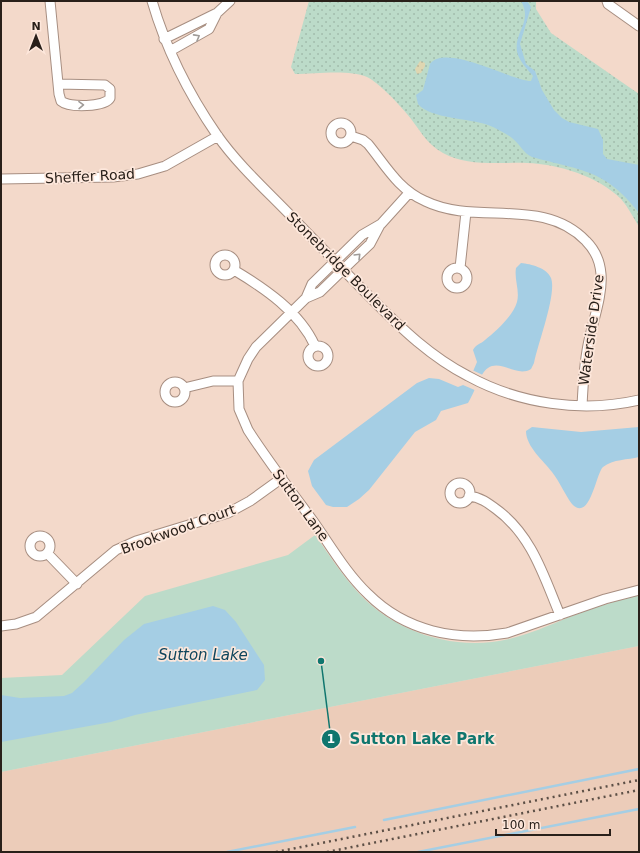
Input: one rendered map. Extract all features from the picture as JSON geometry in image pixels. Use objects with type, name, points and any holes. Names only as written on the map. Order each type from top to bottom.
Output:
[{"type":"street","points":[[50,1],[58,84],[60,99],[63,104],[103,104],[110,98],[110,89],[105,85],[58,84]]},
{"type":"street","name":"Stonebridge Boulevard","points":[[152,1],[164,39],[170,52],[187,86],[218,136],[248,171],[334,261],[420,345],[440,360],[481,383],[504,392],[535,400],[582,406],[610,405],[639,400]]},
{"type":"street","points":[[170,52],[209,30],[217,14],[230,1]]},
{"type":"street","points":[[607,1],[608,4],[639,26]]},
{"type":"street","points":[[164,39],[217,14]]},
{"type":"street","name":"Sheffer Road","points":[[1,179],[113,177],[138,174],[164,166],[218,136]]},
{"type":"street","name":"Waterside Drive","points":[[351,136],[363,140],[368,144],[393,177],[409,193],[438,207],[466,212],[528,214],[554,220],[581,236],[594,252],[600,265],[601,284],[585,363],[582,406]]},
{"type":"street","name":"Sutton Lane","points":[[409,193],[380,224],[362,235],[334,261],[312,284],[306,298],[292,314],[256,347],[238,381],[239,409],[245,425],[347,569],[367,593],[379,604],[409,622],[442,634],[460,637],[491,636],[524,629],[605,599],[639,590]]},
{"type":"street","points":[[460,268],[466,212]]},
{"type":"street","points":[[306,298],[320,292],[370,244],[380,224]]},
{"type":"street","points":[[234,270],[261,288],[292,314],[310,335],[315,346]]},
{"type":"street","points":[[184,388],[212,381],[238,381]]},
{"type":"street","name":"Brookwood Court","points":[[1,626],[16,624],[36,618],[116,550],[136,541],[228,513],[250,501],[282,478]]},
{"type":"street","points":[[470,496],[484,500],[505,515],[522,533],[533,551],[560,615]]},
{"type":"street","points":[[47,553],[77,584]]},
{"type":"shaded area","points":[[639,646],[639,852],[1,852],[1,772]]},
{"type":"green space","points":[[309,1],[536,1],[536,9],[551,33],[639,94],[639,227],[621,199],[612,191],[577,173],[539,164],[473,162],[443,153],[427,140],[407,114],[383,88],[367,77],[351,73],[332,72],[295,74],[291,67]]},
{"type":"green space","points":[[315,535],[350,583],[370,604],[387,617],[405,627],[425,635],[467,643],[509,639],[593,608],[639,595],[639,646],[1,772],[1,678],[62,675],[145,596],[288,555]]},
{"type":"sand","points":[[420,61],[425,63],[425,66],[421,73],[417,74],[415,69]]},
{"type":"water","points":[[521,1],[527,1],[531,7],[520,44],[526,64],[535,71],[542,90],[554,110],[562,118],[569,122],[598,129],[603,140],[603,154],[607,159],[639,165],[639,213],[615,188],[592,174],[579,169],[532,157],[526,153],[512,138],[488,125],[432,113],[418,104],[416,95],[423,90],[430,64],[438,59],[449,58],[463,60],[531,81],[533,76],[521,61],[517,48],[517,41],[525,16]]},
{"type":"water","points":[[521,263],[542,269],[551,278],[552,285],[546,319],[531,369],[520,371],[498,366],[488,368],[482,374],[468,403],[441,411],[436,420],[415,432],[369,490],[359,499],[347,507],[333,507],[326,505],[312,486],[308,471],[314,460],[417,383],[429,378],[439,379],[458,387],[468,383],[477,362],[473,350],[474,348],[499,328],[512,313],[515,307],[518,298],[516,268]]},
{"type":"water","points":[[532,427],[581,432],[639,427],[639,457],[616,461],[603,467],[588,502],[583,507],[578,508],[572,504],[555,476],[529,443],[526,431]]},
{"type":"water","name":"Sutton Lake","points":[[213,606],[225,610],[236,622],[264,665],[265,680],[257,690],[135,715],[111,722],[1,742],[1,695],[20,698],[64,696],[72,693],[124,640],[144,624]]},
{"type":"pier","points":[[472,370],[485,376],[477,391],[463,385]]},
{"type":"waterway","points":[[384,820],[639,769]]},
{"type":"waterway","points":[[418,852],[639,809]]},
{"type":"waterway","points":[[227,852],[355,827]]},
{"type":"railway","points":[[276,852],[639,780]]},
{"type":"railway","points":[[327,852],[639,790]]},
{"type":"place","name":"Sutton Lake Park","points":[[321,661]]}]
